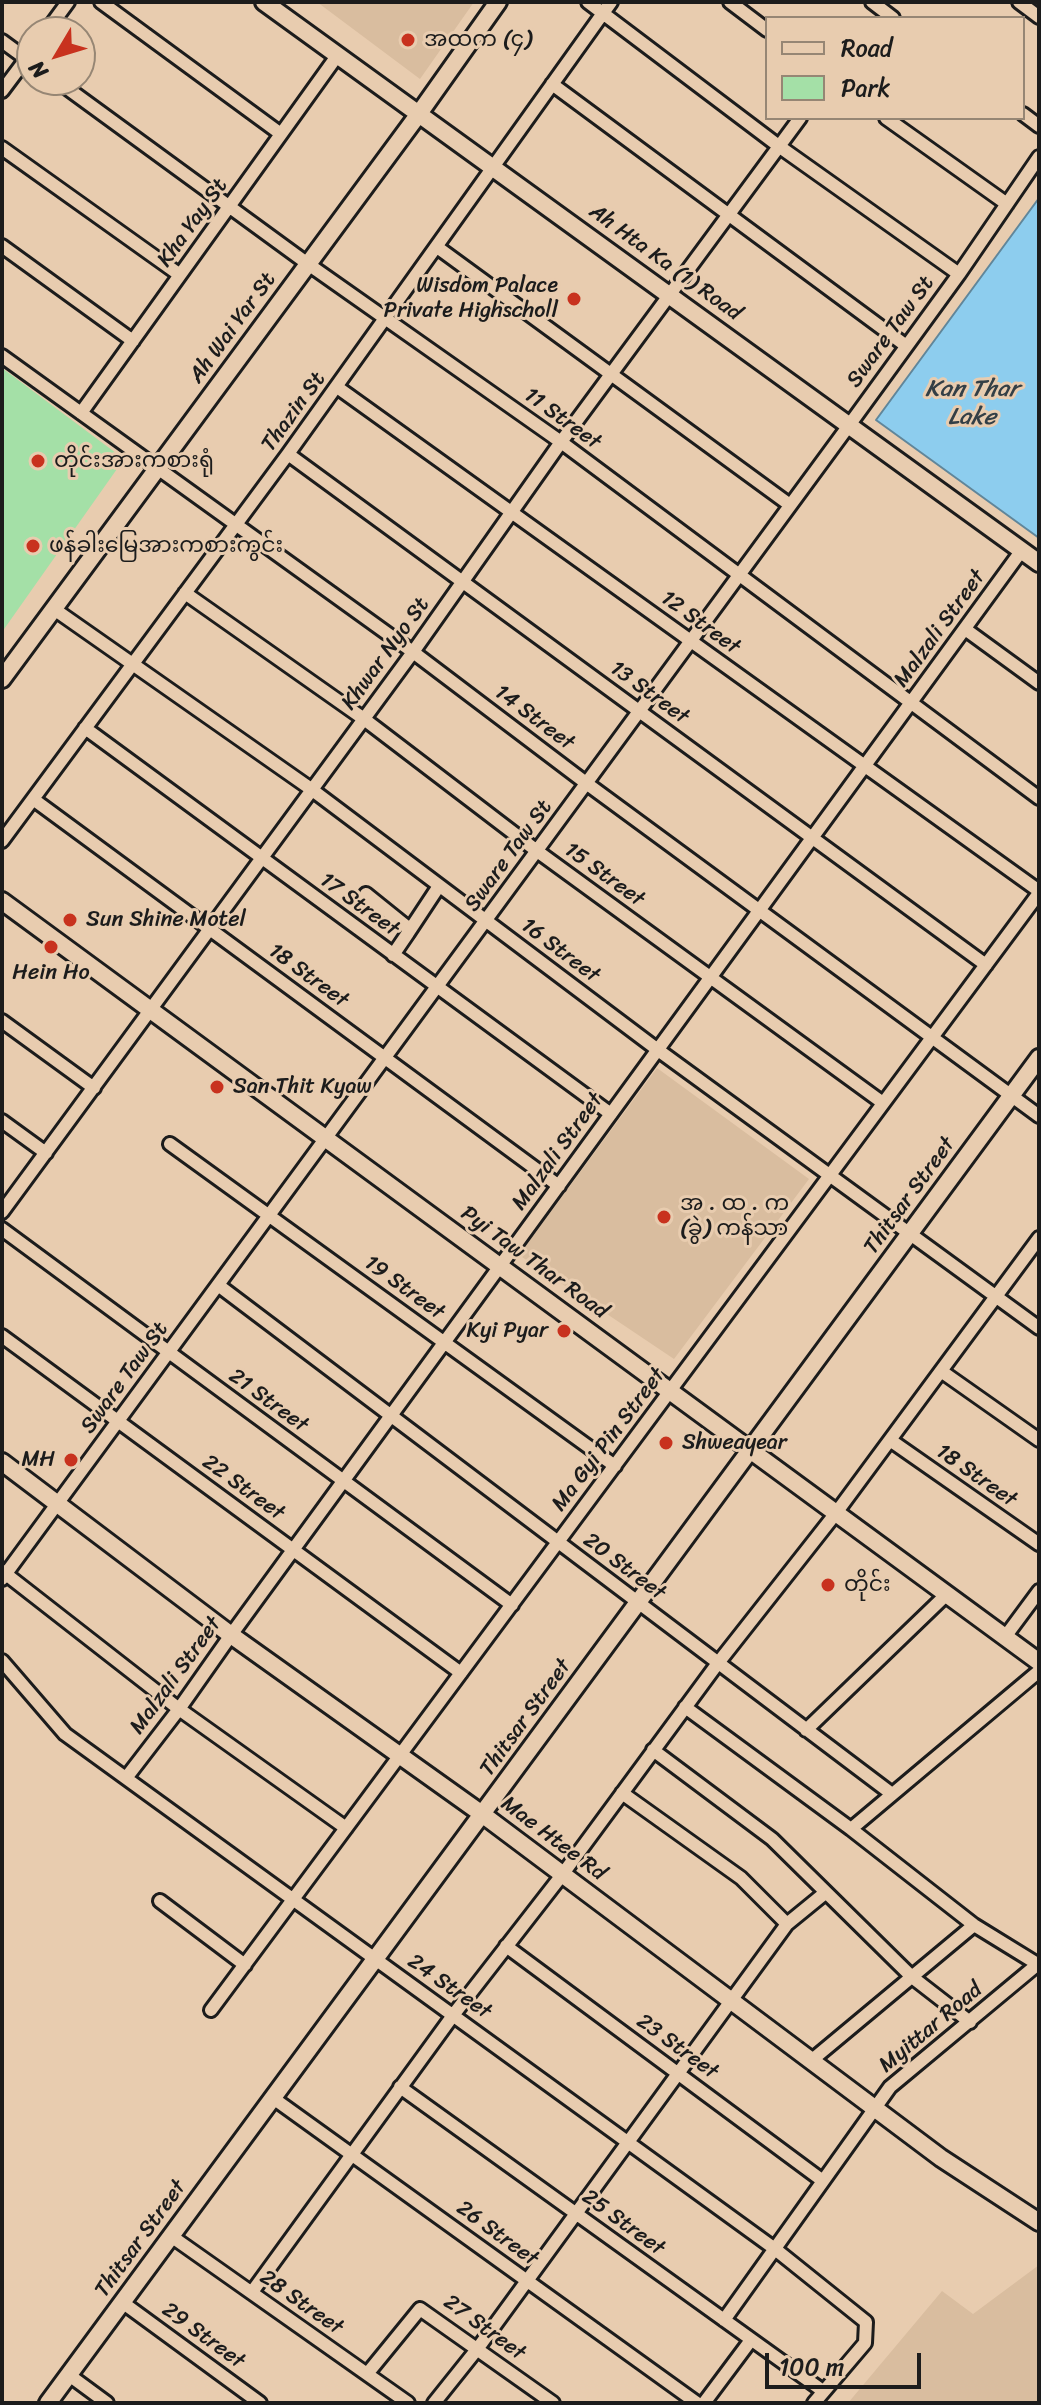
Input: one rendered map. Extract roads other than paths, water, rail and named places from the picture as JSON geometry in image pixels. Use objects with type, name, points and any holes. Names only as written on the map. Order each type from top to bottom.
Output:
[{"type":"street","points":[[101,2],[281,134]]},
{"type":"street","name":"Ah Hta Ka (1) Road","points":[[264,2],[1039,563]]},
{"type":"street","name":"Ah Wai Yar St","points":[[2,679],[498,2]]},
{"type":"street","points":[[588,2],[780,147],[959,274]]},
{"type":"street","name":"Thazin St","points":[[2,841],[337,387],[611,2]]},
{"type":"street","points":[[730,2],[765,28]]},
{"type":"street","points":[[1019,2],[1039,17]]},
{"type":"street","name":"Kha Yay St","points":[[81,413],[337,56]]},
{"type":"street","points":[[2,91],[16,74]]},
{"type":"street","points":[[552,84],[905,345]]},
{"type":"street","name":"11 Street","points":[[78,96],[308,264],[561,442],[1039,798]]},
{"type":"street","name":"Khwar Nyo St","points":[[2,1212],[799,120]]},
{"type":"street","points":[[889,120],[1007,204]]},
{"type":"street","points":[[2,148],[180,275]]},
{"type":"street","name":"Sware Taw St","points":[[3,1575],[739,576],[959,274],[1039,157]]},
{"type":"street","points":[[2,246],[133,341]]},
{"type":"street","points":[[437,247],[790,505]]},
{"type":"street","name":"14 Street","points":[[2,356],[413,652],[1039,1116]]},
{"type":"street","name":"12 Street","points":[[337,387],[1039,892]]},
{"type":"street","name":"13 Street","points":[[288,454],[986,965]]},
{"type":"street","name":"Malzali Street","points":[[126,1778],[1022,550]]},
{"type":"street","name":"15 Street","points":[[185,593],[364,719],[537,851],[883,1103]]},
{"type":"street","name":"16 Street","points":[[54,609],[311,789],[658,1050],[1039,1328]]},
{"type":"street","points":[[965,629],[1039,683]]},
{"type":"street","name":"17 Street","points":[[85,728],[611,1114]]},
{"type":"street","name":"18 Street","points":[[33,799],[559,1186]]},
{"type":"street","points":[[393,955],[439,886]]},
{"type":"street","name":"Ma Gyi Pin Street","points":[[211,2010],[1039,892]]},
{"type":"street","points":[[366,894],[403,923],[408,933]]},
{"type":"street","name":"Pyi Taw Thar Road","points":[[2,901],[1039,1662]]},
{"type":"street","points":[[2,1021],[94,1088]]},
{"type":"street","name":"Thitsar Street","points":[[48,2403],[1039,1058]]},
{"type":"street","points":[[2,1121],[46,1153]]},
{"type":"street","name":"19 Street","points":[[170,1144],[615,1466]]},
{"type":"street","name":"21 Street","points":[[2,1229],[512,1605]]},
{"type":"street","points":[[252,2292],[454,2014],[562,1875],[718,1663],[836,1513],[1039,1238]]},
{"type":"street","name":"20 Street","points":[[218,1285],[892,1794]]},
{"type":"street","name":"22 Street","points":[[2,1336],[461,1673]]},
{"type":"street","points":[[941,1371],[1039,1440]]},
{"type":"street","name":"18 Street","points":[[890,1440],[1039,1544]]},
{"type":"street","name":"Mae Htee Rd","points":[[2,1462],[231,1635],[482,1814],[941,2158],[1039,2222]]},
{"type":"street","points":[[3,1575],[179,1709],[346,1828]]},
{"type":"street","points":[[1005,1637],[1039,1591]]},
{"type":"street","points":[[806,1730],[947,1594]]},
{"type":"street","name":"24 Street","points":[[2,1661],[65,1734],[775,2249],[866,2322],[865,2343],[823,2391]]},
{"type":"street","points":[[851,1829],[1039,1671]]},
{"type":"street","points":[[685,1707],[851,1829],[974,1925],[1039,1964]]},
{"type":"street","points":[[653,1750],[772,1839],[912,1977],[970,2022]]},
{"type":"street","points":[[622,1793],[741,1878],[787,1924]]},
{"type":"street","points":[[434,2403],[478,2348],[787,1924],[825,1893]]},
{"type":"street","points":[[160,1901],[245,1965]]},
{"type":"street","points":[[812,2060],[974,1925]]},
{"type":"street","name":"23 Street","points":[[506,1946],[823,2181]]},
{"type":"street","name":"Myittar Road","points":[[724,2320],[890,2087],[1039,1964]]},
{"type":"street","name":"25 Street","points":[[400,2087],[823,2391]]},
{"type":"street","name":"26 Street","points":[[273,2098],[697,2403]]},
{"type":"street","name":"28 Street","points":[[171,2236],[408,2403]]},
{"type":"street","name":"29 Street","points":[[122,2302],[260,2403]]},
{"type":"street","name":"27 Street","points":[[367,2374],[420,2309],[553,2403]]},
{"type":"street","points":[[704,2403],[751,2340]]},
{"type":"street","points":[[69,2375],[107,2403]]},
{"type":"street","points":[[814,2403],[823,2391]]},
{"type":"water","name":"Kan Thar Lake","points":[[1039,198],[1039,538],[876,420]]},
{"type":"place","name":"အထက (၄)","points":[[408,40]]},
{"type":"place","name":"Wisdom Palace Private Highscholl","points":[[574,299]]},
{"type":"place","name":"တိုင်းအားကစားရုံ","points":[[38,461]]},
{"type":"place","name":"ဖန်ခါးမြေအားကစားကွင်း","points":[[33,546]]},
{"type":"place","name":"Sun Shine Motel","points":[[70,920]]},
{"type":"place","name":"Hein Ho","points":[[51,947]]},
{"type":"place","name":"San Thit Kyaw","points":[[217,1087]]},
{"type":"place","name":"အ . ထ . က (ခွဲ) ကန်သာ","points":[[664,1217]]},
{"type":"place","name":"Kyi Pyar","points":[[564,1331]]},
{"type":"place","name":"Shweayear","points":[[666,1443]]},
{"type":"place","name":"MH","points":[[71,1460]]},
{"type":"place","name":"တိုင်း","points":[[828,1585]]}]
